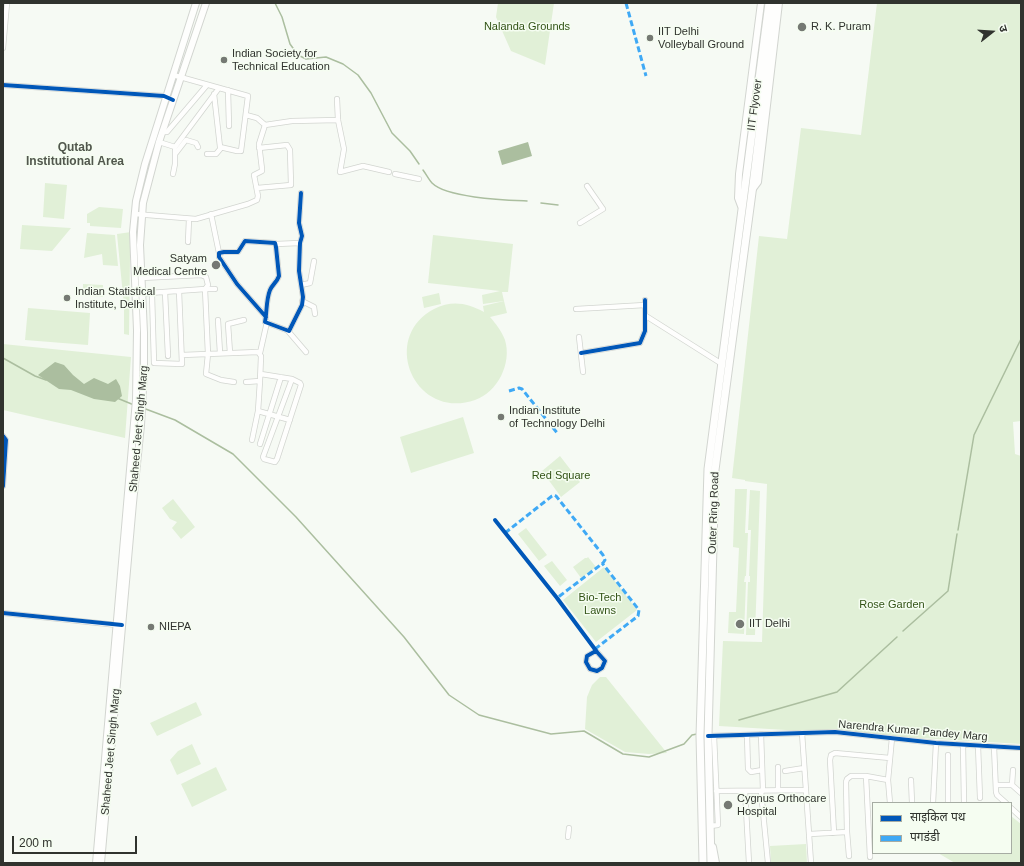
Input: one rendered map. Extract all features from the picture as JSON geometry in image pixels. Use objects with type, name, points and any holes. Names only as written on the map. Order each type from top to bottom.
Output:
[{"type":"main road","name":"Shaheed Jeet Singh Marg","points":[[139,406],[133,232],[135,214],[142,174],[196,3]]},
{"type":"main road","name":"Shaheed Jeet Singh Marg","points":[[101,863],[123,569],[144,363],[140,231],[142,214],[145,192],[162,132],[206,3]]},
{"type":"main road","points":[[741,206],[738,198],[739,174],[761,3]]},
{"type":"main road","name":"IIT Flyover","points":[[741,206],[769,3]]},
{"type":"main road","name":"IIT Flyover","points":[[752,190],[775,3]]},
{"type":"main road","points":[[752,190],[758,182],[779,3]]},
{"type":"main road","name":"Outer Ring Road","points":[[711,838],[715,470],[752,190]]},
{"type":"main road","name":"Outer Ring Road","points":[[703,837],[700,736],[708,475],[741,206]]},
{"type":"main road","name":"Shaheed Jeet Singh Marg","points":[[96,863],[119,625]]},
{"type":"main road","points":[[699,863],[703,837]]},
{"type":"main road","points":[[703,837],[703,863]]},
{"type":"main road","points":[[711,838],[711,863]]},
{"type":"main road","points":[[711,838],[716,863]]},
{"type":"street","points":[[3,48],[7,3]]},
{"type":"street","points":[[173,75],[248,96],[241,151],[221,148]]},
{"type":"street","points":[[3,85],[166,97],[173,100]]},
{"type":"street","points":[[162,132],[167,132],[207,85]]},
{"type":"street","points":[[173,174],[176,154],[175,147],[219,88]]},
{"type":"street","points":[[228,90],[229,126]]},
{"type":"street","points":[[214,94],[218,142],[221,148]]},
{"type":"street","points":[[337,99],[338,120],[344,149],[340,172],[364,166],[389,172]]},
{"type":"street","points":[[246,115],[257,118],[265,124],[292,121],[338,120]]},
{"type":"street","points":[[135,214],[196,219],[255,201],[258,196],[254,175],[262,171],[259,144],[265,124]]},
{"type":"street","points":[[176,154],[186,140],[196,143],[198,147]]},
{"type":"street","points":[[159,142],[175,147]]},
{"type":"street","points":[[257,188],[291,185],[290,150],[287,145],[259,148]]},
{"type":"street","points":[[207,154],[216,154],[221,148]]},
{"type":"street","points":[[395,174],[419,180]]},
{"type":"street","points":[[580,223],[603,209],[587,186]]},
{"type":"street","points":[[288,331],[290,330],[302,301],[299,271],[300,244],[302,236],[299,223],[301,193]]},
{"type":"street","points":[[211,214],[219,257],[237,284],[267,320],[288,331],[306,352]]},
{"type":"street","points":[[188,242],[190,219]]},
{"type":"street","points":[[219,253],[238,252],[241,249],[243,242],[246,240],[273,242],[276,244],[300,244]]},
{"type":"street","points":[[252,440],[258,411],[261,374],[260,352],[267,320],[270,291],[279,276],[276,244]]},
{"type":"street","points":[[301,285],[310,283],[314,261]]},
{"type":"street","points":[[141,278],[201,275],[206,277],[208,285],[205,289],[208,354],[205,371],[207,375],[221,380],[234,382]]},
{"type":"street","points":[[135,294],[142,295],[205,289],[215,290]]},
{"type":"street","points":[[152,294],[154,363],[182,364],[179,291]]},
{"type":"street","points":[[165,292],[168,356]]},
{"type":"street","points":[[302,301],[314,306],[315,314]]},
{"type":"street","points":[[576,309],[645,302],[645,331],[640,342],[581,354]]},
{"type":"street","points":[[646,316],[722,364]]},
{"type":"street","points":[[218,320],[220,353]]},
{"type":"street","points":[[230,353],[228,324],[244,320]]},
{"type":"street","points":[[579,337],[584,372]]},
{"type":"street","points":[[182,355],[260,352]]},
{"type":"street","points":[[261,374],[292,379],[300,383],[301,386],[275,462],[272,462],[264,459],[264,457],[292,379]]},
{"type":"street","points":[[260,444],[281,377]]},
{"type":"street","points":[[246,382],[260,381]]},
{"type":"street","points":[[258,411],[290,420]]},
{"type":"street","points":[[3,436],[6,440],[3,486]]},
{"type":"street","points":[[3,613],[119,625]]},
{"type":"street","points":[[591,652],[597,652],[599,654],[605,661],[604,664],[600,670],[592,670],[586,665],[586,659],[591,652]]},
{"type":"street","name":"Narendra Kumar Pandey Marg","points":[[711,736],[835,732],[936,743],[1021,748]]},
{"type":"street","points":[[802,733],[811,863]]},
{"type":"street","points":[[760,734],[762,791],[768,863]]},
{"type":"street","points":[[747,735],[748,769],[752,772],[762,770]]},
{"type":"street","points":[[890,802],[888,780],[892,738]]},
{"type":"street","points":[[933,802],[936,743]]},
{"type":"street","points":[[963,745],[964,802]]},
{"type":"street","points":[[978,746],[980,798]]},
{"type":"street","points":[[994,747],[997,795],[1005,802]]},
{"type":"street","points":[[834,833],[831,755],[836,753],[890,758]]},
{"type":"street","points":[[948,755],[948,802]]},
{"type":"street","points":[[710,826],[718,825],[716,791],[712,764]]},
{"type":"street","points":[[778,767],[778,790]]},
{"type":"street","points":[[785,771],[804,768]]},
{"type":"street","points":[[1012,770],[1012,785]]},
{"type":"street","points":[[849,856],[847,832],[847,779],[853,775],[888,780]]},
{"type":"street","points":[[866,776],[870,857]]},
{"type":"street","points":[[911,780],[912,802]]},
{"type":"street","points":[[996,785],[1012,785],[1021,793]]},
{"type":"street","points":[[716,791],[806,790]]},
{"type":"street","points":[[745,791],[749,863]]},
{"type":"street","points":[[1012,809],[1021,817]]},
{"type":"street","points":[[568,837],[569,828]]},
{"type":"street","points":[[810,834],[847,832]]},
{"type":"green space","name":"Nalanda Grounds","points":[[498,3],[554,3],[545,65],[511,51],[496,17]]},
{"type":"green space","name":"Rose Garden","points":[[877,3],[1021,3],[1021,421],[1013,422],[1015,454],[1021,456],[1021,744],[719,726],[723,641],[762,642],[767,484],[732,478],[759,236],[787,239],[801,128],[861,135]]},
{"type":"green space","points":[[45,183],[67,185],[64,219],[43,217]]},
{"type":"green space","points":[[99,207],[123,209],[121,228],[90,226],[90,223],[87,223],[87,214]]},
{"type":"green space","points":[[22,225],[71,228],[52,251],[20,249]]},
{"type":"green space","points":[[131,232],[129,335],[124,334],[124,306],[117,234]]},
{"type":"green space","points":[[87,233],[115,235],[118,266],[103,265],[102,254],[84,258]]},
{"type":"green space","points":[[433,235],[513,244],[508,292],[502,292],[504,301],[483,304],[482,295],[500,291],[428,283]]},
{"type":"green space","points":[[83,284],[103,285],[103,297],[83,295]]},
{"type":"green space","points":[[439,293],[441,304],[424,308],[422,297]]},
{"type":"green space","points":[[504,301],[507,313],[490,317],[502,333],[507,349],[505,367],[496,384],[483,396],[475,400],[454,403],[436,399],[421,388],[411,373],[407,356],[409,338],[418,322],[434,309],[447,304],[472,306],[484,312],[483,306]]},
{"type":"green space","points":[[28,308],[90,313],[88,345],[25,340]]},
{"type":"green space","points":[[3,344],[131,357],[125,438],[3,410]]},
{"type":"green space","points":[[463,417],[474,453],[411,473],[400,437]]},
{"type":"green space","name":"Red Square","points":[[560,456],[580,482],[561,497],[542,471]]},
{"type":"green space","points":[[735,489],[747,489],[745,533],[748,533],[746,576],[744,582],[746,582],[744,634],[728,633],[729,612],[736,612],[739,548],[733,547]]},
{"type":"green space","points":[[750,490],[760,491],[755,635],[746,635],[748,582],[750,582],[751,530],[748,530]]},
{"type":"green space","points":[[173,499],[195,527],[181,539],[172,528],[177,522],[170,519],[162,508]]},
{"type":"green space","points":[[526,528],[547,555],[539,561],[518,534]]},
{"type":"green space","points":[[588,557],[596,567],[581,578],[573,567]]},
{"type":"green space","points":[[552,561],[567,580],[560,586],[544,566]]},
{"type":"green space","name":"Bio-Tech Lawns","points":[[604,567],[637,610],[596,642],[563,600]]},
{"type":"green space","points":[[600,677],[606,677],[667,753],[649,754],[625,752],[585,729],[587,697],[592,685]]},
{"type":"green space","points":[[196,702],[202,715],[157,736],[150,723]]},
{"type":"green space","points":[[192,744],[201,764],[177,775],[170,760],[178,751]]},
{"type":"green space","points":[[216,767],[227,790],[192,807],[181,784]]},
{"type":"green space","points":[[1012,817],[1021,824],[1021,863],[955,863],[940,854],[1012,854]]},
{"type":"green space","points":[[806,844],[807,863],[771,863],[770,846]]},
{"type":"shaded area","points":[[528,142],[532,156],[502,165],[498,151]]},
{"type":"shaded area","points":[[55,362],[64,365],[84,384],[94,378],[108,384],[116,379],[120,386],[122,396],[115,402],[94,399],[71,390],[59,389],[38,375]]},
{"type":"waterway","points":[[275,3],[282,17],[290,44],[298,55],[306,59],[326,57],[343,64],[358,75],[371,93],[392,133],[410,151],[419,164]]},
{"type":"waterway","points":[[423,170],[432,183],[450,192],[477,197],[527,201]]},
{"type":"waterway","points":[[541,203],[558,205]]},
{"type":"waterway","points":[[958,530],[974,435],[1021,339]]},
{"type":"waterway","points":[[3,358],[35,376],[46,380]]},
{"type":"waterway","points":[[117,398],[134,405]]},
{"type":"waterway","points":[[143,408],[175,420],[233,454],[296,517],[404,637],[449,695],[479,715],[551,734],[584,731],[623,754],[649,757],[684,744],[692,735],[697,734]]},
{"type":"waterway","points":[[903,631],[948,591],[957,534]]},
{"type":"waterway","points":[[739,720],[837,692],[897,637]]},
{"type":"marked path","points":[[626,3],[646,76]]},
{"type":"marked path","points":[[509,391],[519,388],[522,389],[558,434]]},
{"type":"marked path","points":[[505,533],[552,496],[556,496],[603,555],[605,560],[557,598]]},
{"type":"marked path","points":[[595,649],[638,616],[639,610],[602,563]]},
{"type":"cycle path","points":[[3,85],[164,96],[173,100]]},
{"type":"cycle path","points":[[266,317],[237,284],[219,257],[219,253],[238,252],[245,241],[275,243],[279,276],[269,294],[267,302],[266,318],[265,322],[289,331],[302,305],[303,297],[299,271],[300,243],[302,236],[299,223],[301,193]]},
{"type":"cycle path","points":[[581,353],[640,343],[645,331],[645,300]]},
{"type":"cycle path","points":[[3,436],[6,440],[3,486]]},
{"type":"cycle path","points":[[495,520],[557,598],[597,652]]},
{"type":"cycle path","points":[[3,613],[122,625]]},
{"type":"cycle path","points":[[594,652],[597,652],[605,661],[602,668],[597,671],[590,669],[586,662],[587,656],[594,652]]},
{"type":"cycle path","points":[[708,736],[835,732],[936,743],[1021,748]]},
{"type":"place","name":"R. K. Puram","points":[[802,27]]},
{"type":"place","name":"IIT Delhi Volleyball Ground","points":[[650,38]]},
{"type":"place","name":"Indian Society for Technical Education","points":[[224,60]]},
{"type":"place","name":"Satyam Medical Centre","points":[[216,265]]},
{"type":"place","name":"Indian Statistical Institute, Delhi","points":[[67,298]]},
{"type":"place","name":"Indian Institute of Technology Delhi","points":[[501,417]]},
{"type":"place","name":"IIT Delhi","points":[[740,624]]},
{"type":"place","name":"NIEPA","points":[[151,627]]},
{"type":"place","name":"Cygnus Orthocare Hospital","points":[[728,805]]},
{"type":"district","name":"Qutab Institutional Area","points":[[75,155]]}]
